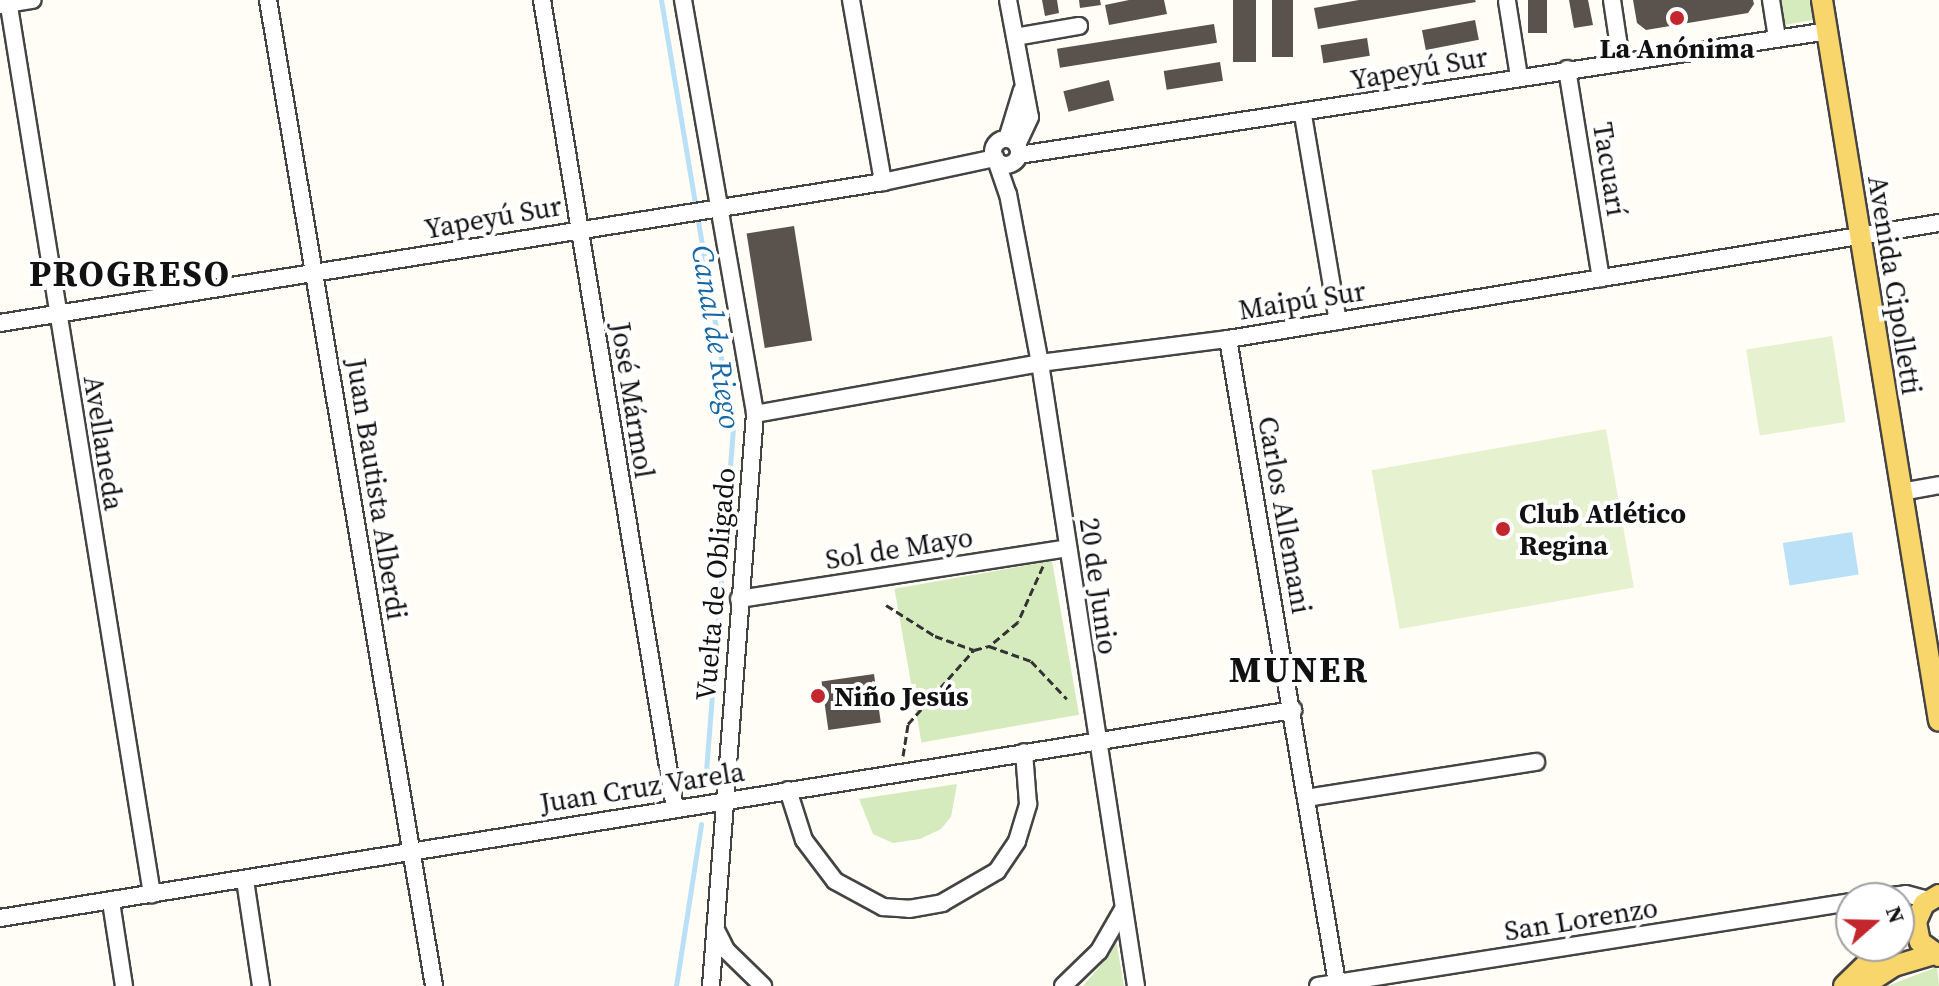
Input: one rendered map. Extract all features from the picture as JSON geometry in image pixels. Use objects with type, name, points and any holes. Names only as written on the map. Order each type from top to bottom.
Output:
[{"type":"main road","name":"Avenida Cipolletti","points":[[1822,0],[1858,236],[1936,685],[1939,721]]},
{"type":"main road","points":[[1915,916],[1934,898]]},
{"type":"main road","points":[[1863,986],[1894,966],[1936,955],[1917,932],[1934,898]]},
{"type":"main road","points":[[1844,986],[1869,962]]},
{"type":"street","points":[[5,3],[33,0]]},
{"type":"street","name":"Juan Bautista Alberdi","points":[[268,0],[434,986]]},
{"type":"street","name":"José Mármol","points":[[542,0],[675,809]]},
{"type":"street","name":"Vuelta de Obligado","points":[[683,0],[712,207],[755,414],[711,986]]},
{"type":"street","points":[[851,0],[883,182]]},
{"type":"street","name":"20 de Junio","points":[[1008,0],[1022,90],[1030,117],[1015,150],[1008,194]]},
{"type":"street","points":[[1612,0],[1621,60]]},
{"type":"street","points":[[1771,0],[1777,38]]},
{"type":"street","points":[[1507,1],[1519,77]]},
{"type":"street","name":"Avellaneda","points":[[5,3],[152,894]]},
{"type":"street","points":[[1015,37],[1079,26]]},
{"type":"street","name":"Yapeyú Sur","points":[[0,323],[316,274],[684,211],[883,182],[996,159],[1015,150],[1303,115],[1621,60],[1828,31]]},
{"type":"street","name":"Tacuarí","points":[[1567,69],[1601,278]]},
{"type":"street","points":[[1303,115],[1338,321]]},
{"type":"street","points":[[996,159],[995,145],[1015,150]]},
{"type":"street","name":"20 de Junio","points":[[996,159],[1008,194],[1040,363],[1095,741],[1136,986]]},
{"type":"street","name":"Maipú Sur","points":[[755,414],[1040,363],[1228,339],[1939,223]]},
{"type":"street","name":"Carlos Allemani","points":[[1228,339],[1337,983]]},
{"type":"street","points":[[1901,492],[1939,485]]},
{"type":"street","name":"Sol de Mayo","points":[[739,599],[1068,548]]},
{"type":"street","name":"Juan Cruz Varela","points":[[0,918],[1293,710]]},
{"type":"street","points":[[788,790],[804,840],[835,881],[883,907],[909,909],[942,903],[997,871],[1017,841],[1028,804],[1024,752]]},
{"type":"street","points":[[1306,798],[1536,762]]},
{"type":"street","points":[[245,880],[261,986]]},
{"type":"street","points":[[111,902],[124,986]]},
{"type":"street","name":"San Lorenzo","points":[[1318,986],[1835,905]]},
{"type":"street","points":[[1063,986],[1099,951],[1122,911]]},
{"type":"street","points":[[714,926],[726,950],[763,986]]},
{"type":"street","points":[[1445,967],[1449,986]]},
{"type":"path","points":[[900,771],[908,724],[974,650],[989,646],[1018,622],[1033,599],[1048,551]]},
{"type":"path","points":[[886,605],[935,636],[974,650]]},
{"type":"path","points":[[989,646],[1031,661],[1067,699]]},
{"type":"green space","points":[[1780,0],[1810,0],[1813,20],[1784,25]]},
{"type":"green space","points":[[1832,336],[1846,422],[1760,436],[1746,350]]},
{"type":"green space","name":"Club Atlético Regina","points":[[1606,429],[1634,588],[1400,629],[1372,470]]},
{"type":"green space","points":[[1052,561],[1079,715],[922,742],[894,589]]},
{"type":"green space","points":[[957,784],[951,817],[941,829],[920,839],[893,843],[873,834],[859,799]]},
{"type":"green space","points":[[1116,940],[1124,986],[1083,986],[1100,966]]},
{"type":"green space","points":[[1937,967],[1939,986],[1887,986]]},
{"type":"water","points":[[1852,532],[1859,574],[1790,585],[1783,543]]},
{"type":"building","points":[[1042,0],[1057,0],[1059,13],[1045,16]]},
{"type":"building","points":[[1079,0],[1100,0],[1101,5],[1080,8]]},
{"type":"building","points":[[1129,0],[1164,0],[1167,14],[1109,25],[1105,5]]},
{"type":"building","points":[[1233,0],[1256,0],[1256,62],[1233,62]]},
{"type":"building","points":[[1272,0],[1293,0],[1293,57],[1272,57]]},
{"type":"building","points":[[1359,0],[1476,2],[1318,29],[1314,8]]},
{"type":"building","points":[[1528,0],[1547,0],[1547,33],[1528,33]]},
{"type":"building","points":[[1569,0],[1588,0],[1593,25],[1574,28]]},
{"type":"building","name":"La Anónima","points":[[1633,0],[1753,0],[1754,4],[1748,13],[1646,30],[1637,23]]},
{"type":"building","points":[[1475,20],[1479,40],[1426,50],[1422,30]]},
{"type":"building","points":[[1214,24],[1217,43],[1060,68],[1057,49]]},
{"type":"building","points":[[1367,38],[1370,56],[1323,63],[1321,45]]},
{"type":"building","points":[[1220,62],[1223,81],[1167,90],[1164,71]]},
{"type":"building","points":[[1109,80],[1114,100],[1068,112],[1063,91]]},
{"type":"building","points":[[794,226],[812,341],[765,348],[747,234]]},
{"type":"building","points":[[874,674],[881,723],[828,730],[822,681]]},
{"type":"waterway","name":"Canal de Riego","points":[[661,0],[733,428],[706,773]]},
{"type":"waterway","name":"Canal de Riego","points":[[676,986],[701,824]]},
{"type":"place","name":"La Anónima","points":[[1677,18]]},
{"type":"place","name":"Club Atlético Regina","points":[[1503,529]]},
{"type":"place","name":"Niño Jesús","points":[[818,696]]},
{"type":"district","name":"PROGRESO","points":[[130,274]]},
{"type":"district","name":"MUNER","points":[[1299,670]]}]
